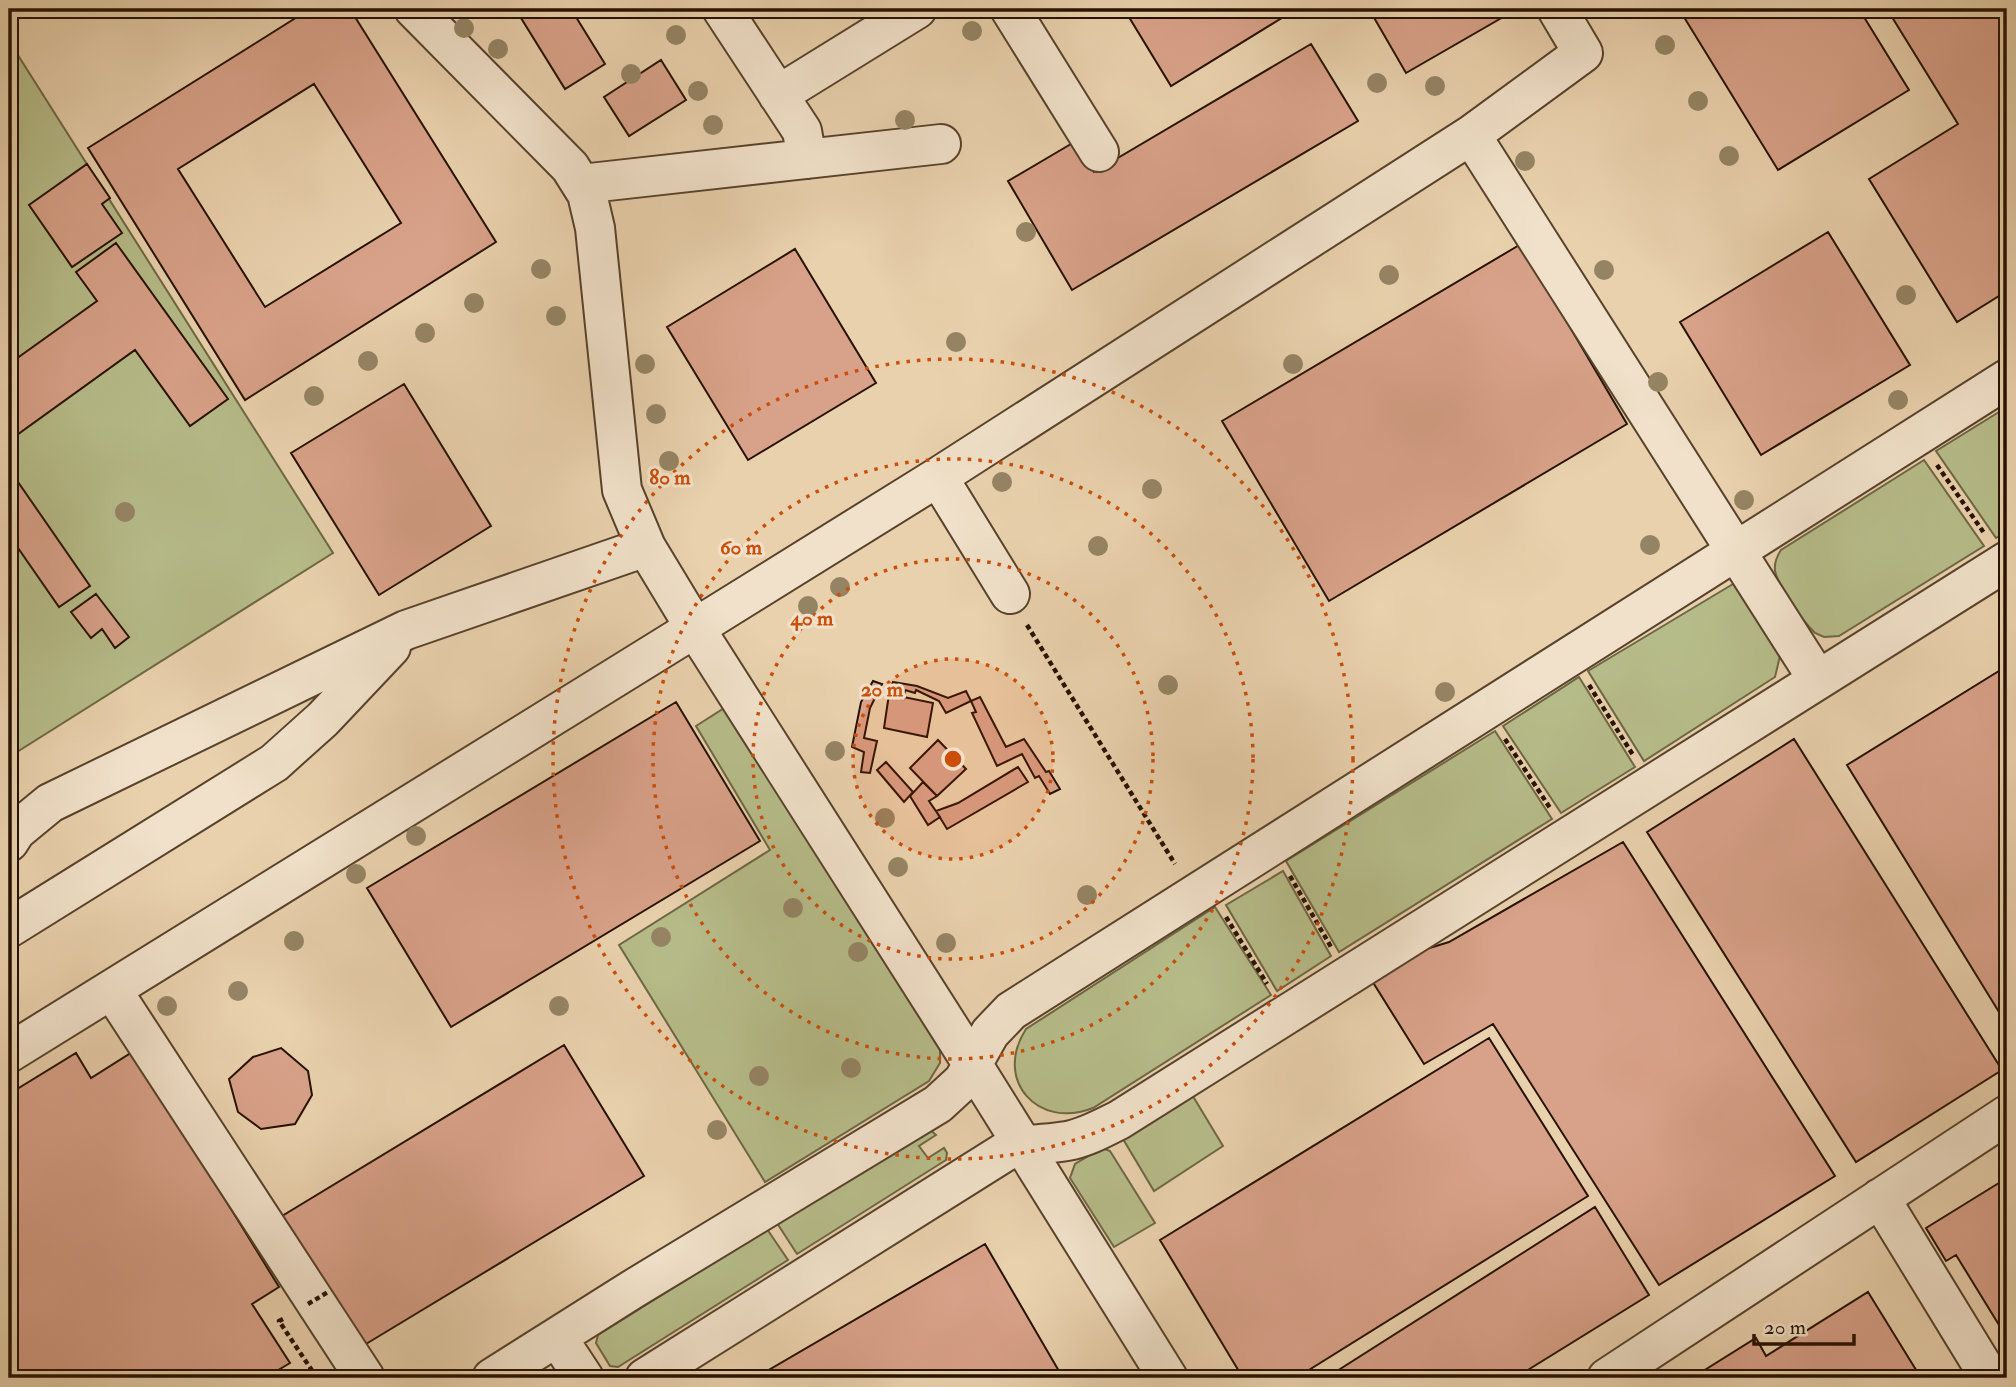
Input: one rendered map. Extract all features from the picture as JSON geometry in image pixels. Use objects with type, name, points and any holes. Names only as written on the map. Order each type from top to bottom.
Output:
[{"type":"lane","points":[[414,9],[570,167],[587,194],[595,228],[622,490],[646,547],[1168,1378]]},
{"type":"lane","points":[[722,9],[802,131],[807,159]]},
{"type":"lane","points":[[778,95],[918,9]]},
{"type":"lane","points":[[1010,9],[1099,152]]},
{"type":"lane","points":[[9,1053],[938,477],[1471,135],[1583,53],[1557,9]]},
{"type":"lane","points":[[1471,135],[1818,680]]},
{"type":"lane","points":[[580,184],[941,144]]},
{"type":"lane","points":[[492,1378],[938,1104],[963,1081],[990,1033],[1011,1011],[2007,379]]},
{"type":"lane","points":[[938,477],[1010,594]]},
{"type":"lane","points":[[9,842],[16,831],[50,803],[406,631],[646,547]]},
{"type":"lane","points":[[645,1378],[1011,1148],[1068,1141],[1110,1124],[2006,562]]},
{"type":"lane","points":[[9,928],[274,763],[323,719],[406,631]]},
{"type":"lane","points":[[112,990],[365,1378]]},
{"type":"lane","points":[[1607,1378],[2007,1115]]},
{"type":"lane","points":[[1880,1198],[1990,1378]]},
{"type":"lane","points":[[557,1337],[584,1378]]},
{"type":"path","points":[[1917,435],[2006,562]]},
{"type":"path","points":[[1010,594],[1040,648],[1173,862],[1207,886],[1286,1015]]},
{"type":"path","points":[[1570,655],[1652,785]]},
{"type":"path","points":[[1485,709],[1569,836]]},
{"type":"path","points":[[1272,845],[1348,976]]},
{"type":"path","points":[[307,1304],[328,1292]]},
{"type":"path","points":[[293,1341],[317,1378]]},
{"type":"green space","points":[[9,41],[333,553],[9,757]]},
{"type":"green space","points":[[2007,407],[2007,531],[1996,538],[1936,451]]},
{"type":"green space","points":[[1924,460],[1984,546],[1839,636],[1824,637],[1815,633],[1792,604],[1777,578],[1775,565],[1781,550]]},
{"type":"green space","points":[[1733,584],[1738,586],[1780,656],[1775,677],[1644,761],[1588,671]]},
{"type":"green space","points":[[1579,677],[1635,767],[1561,813],[1503,726]]},
{"type":"green space","points":[[726,707],[940,1050],[940,1063],[929,1081],[765,1182],[619,945],[770,850],[696,726]]},
{"type":"green space","points":[[1495,731],[1552,819],[1339,952],[1286,861]]},
{"type":"green space","points":[[1283,871],[1331,956],[1277,991],[1226,905]]},
{"type":"green space","points":[[1215,907],[1271,995],[1093,1108],[1073,1113],[1055,1112],[1039,1106],[1026,1096],[1018,1082],[1015,1066],[1017,1048],[1026,1029]]},
{"type":"green space","points":[[1191,1093],[1223,1146],[1154,1191],[1123,1139]]},
{"type":"green space","points":[[930,1130],[936,1135],[919,1146],[928,1158],[944,1148],[947,1153],[946,1160],[797,1254],[777,1223]]},
{"type":"green space","points":[[1102,1148],[1110,1151],[1155,1223],[1114,1247],[1070,1178],[1075,1164]]},
{"type":"green space","points":[[767,1229],[788,1260],[618,1367],[610,1366],[596,1343],[598,1335]]},
{"type":"building","points":[[310,9],[350,9],[496,242],[245,400],[88,148]],"holes":[[[314,84],[401,223],[265,307],[178,169]]]},
{"type":"building","points":[[536,9],[571,9],[605,64],[565,89],[521,18]]},
{"type":"building","points":[[1124,9],[1288,9],[1290,13],[1171,86]]},
{"type":"building","points":[[1369,9],[1517,9],[1406,73]]},
{"type":"building","points":[[1679,9],[1859,9],[1909,90],[1778,170]]},
{"type":"building","points":[[1887,9],[2007,9],[2007,291],[1957,322],[1869,179],[1958,124]]},
{"type":"building","points":[[1311,44],[1358,121],[1072,290],[1008,181],[1076,141],[1094,172]]},
{"type":"building","points":[[661,60],[686,100],[629,136],[604,97]]},
{"type":"building","points":[[87,164],[110,198],[102,204],[122,233],[72,267],[29,205]]},
{"type":"building","points":[[1828,232],[1910,365],[1761,455],[1680,322]]},
{"type":"building","points":[[116,243],[228,399],[190,426],[135,350],[14,437],[9,430],[9,364],[97,301],[76,272]]},
{"type":"building","points":[[1521,244],[1627,424],[1329,601],[1222,421]]},
{"type":"building","points":[[795,249],[876,383],[748,460],[667,327]]},
{"type":"building","points":[[404,384],[491,526],[379,595],[291,453]]},
{"type":"building","points":[[9,469],[90,586],[59,607],[9,535]]},
{"type":"building","points":[[96,594],[129,637],[115,648],[102,629],[91,638],[71,612]]},
{"type":"building","points":[[2007,666],[2007,1025],[1847,765]]},
{"type":"building","points":[[873,681],[882,684],[870,708],[864,738],[877,741],[870,773],[861,772],[864,752],[852,747],[861,702]]},
{"type":"building","points":[[893,682],[917,686],[948,698],[966,691],[971,701],[946,713],[939,701],[916,690],[915,693],[905,690],[904,698],[889,694]]},
{"type":"building","points":[[889,694],[933,703],[927,737],[884,728]]},
{"type":"building","points":[[980,697],[1006,747],[1024,739],[1060,789],[1050,794],[1039,776],[1035,778],[1022,754],[997,766],[972,713],[976,712],[971,701]]},
{"type":"building","points":[[676,702],[760,841],[451,1027],[367,888]]},
{"type":"building","points":[[1794,739],[2002,1070],[1856,1162],[1647,832]]},
{"type":"building","points":[[938,740],[966,769],[937,796],[910,768]]},
{"type":"building","points":[[886,762],[913,792],[904,802],[877,770]]},
{"type":"building","points":[[1018,767],[1028,782],[947,829],[936,811],[958,803]]},
{"type":"building","points":[[923,782],[937,796],[929,801],[940,817],[928,825],[910,796]]},
{"type":"building","points":[[1623,842],[1835,1176],[1659,1285],[1493,1024],[1424,1064],[1364,968],[1449,942]]},
{"type":"building","points":[[1489,1038],[1588,1196],[1296,1378],[1243,1378],[1160,1240]]},
{"type":"building","points":[[564,1045],[644,1176],[361,1347],[282,1216]]},
{"type":"building","points":[[281,1048],[308,1071],[312,1095],[295,1124],[261,1129],[238,1112],[229,1079],[253,1057]]},
{"type":"building","points":[[134,1051],[279,1287],[252,1304],[290,1363],[275,1372],[280,1378],[9,1378],[9,1094],[76,1053],[91,1078]]},
{"type":"building","points":[[2007,1178],[2007,1338],[1956,1255],[1946,1261],[1926,1228]]},
{"type":"building","points":[[1595,1207],[1649,1295],[1515,1378],[1326,1378]]},
{"type":"building","points":[[985,1244],[1063,1378],[755,1378]]},
{"type":"building","points":[[1868,1292],[1921,1378],[1692,1378],[1756,1338],[1766,1356]]}]
